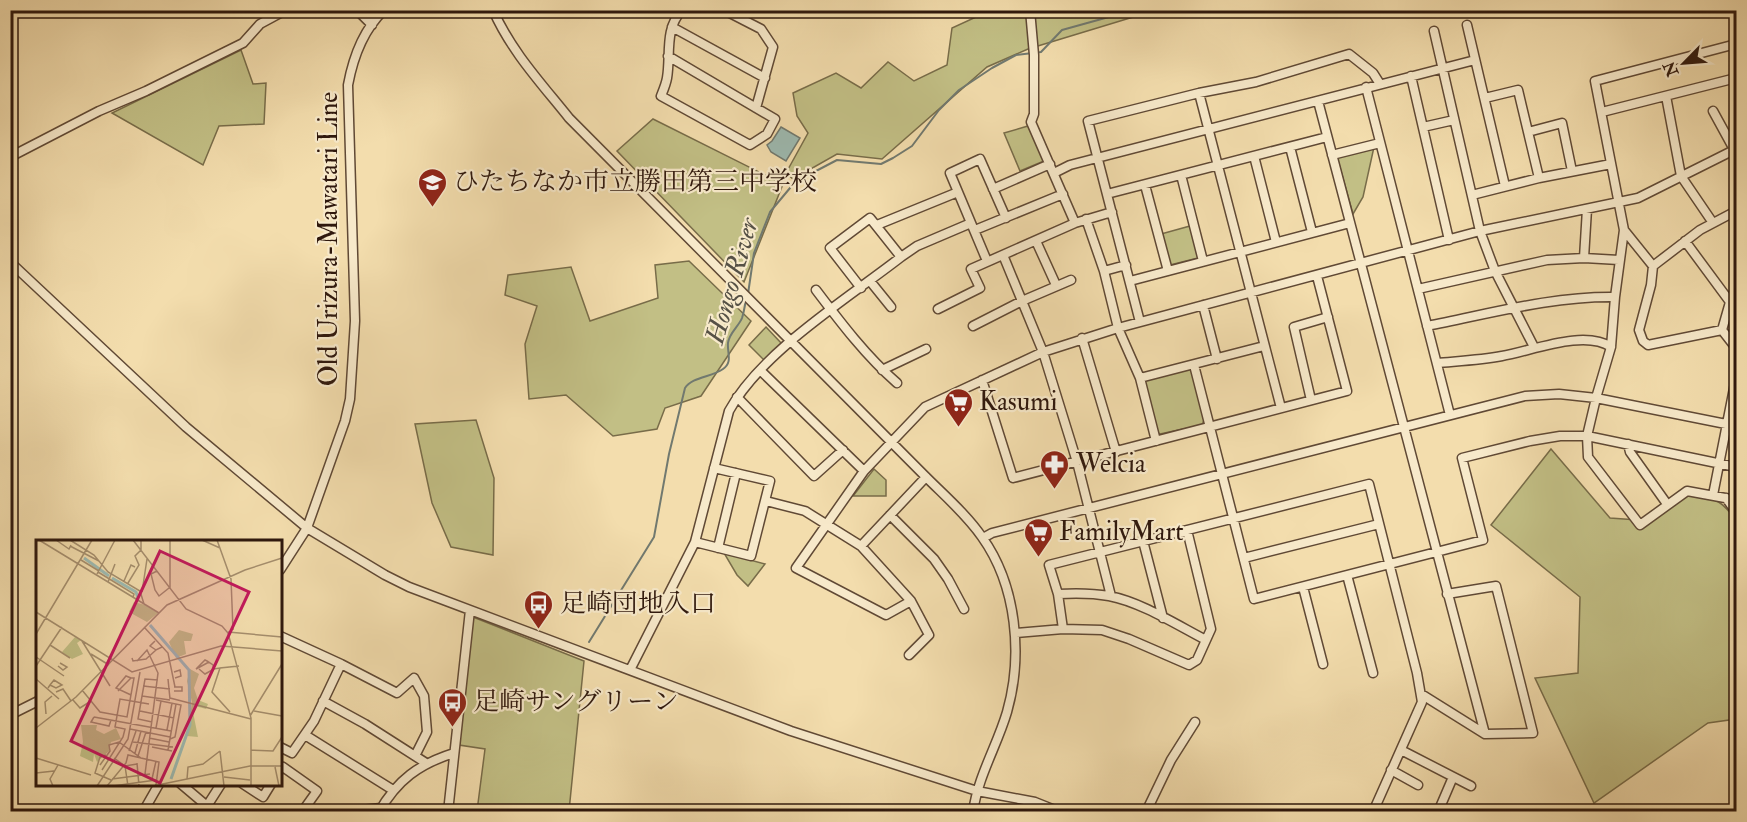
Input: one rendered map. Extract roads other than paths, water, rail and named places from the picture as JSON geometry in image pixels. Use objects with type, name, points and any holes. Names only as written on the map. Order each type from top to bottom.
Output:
[{"type":"street","points":[[10,157],[99,111],[146,91],[243,43],[260,24],[285,10]]},
{"type":"street","points":[[357,10],[372,25]]},
{"type":"street","name":"Old Urizura-Mawatari Line","points":[[282,567],[307,528],[345,421],[350,399],[355,321],[348,85],[352,64],[361,43],[384,10]]},
{"type":"street","points":[[493,10],[501,28],[522,60],[568,118],[926,477],[983,538],[1000,572],[1011,606],[1016,633],[1016,660],[1009,704],[977,790],[973,812]]},
{"type":"street","points":[[668,56],[775,119],[767,134],[750,145],[661,96],[667,78],[668,56],[674,18],[682,10]]},
{"type":"street","points":[[724,10],[761,29],[773,47],[756,108]]},
{"type":"street","points":[[1030,10],[1034,52],[1034,114],[1031,122],[1076,223]]},
{"type":"street","points":[[1467,25],[1505,186]]},
{"type":"street","points":[[672,27],[765,78]]},
{"type":"street","points":[[1434,31],[1480,231],[1495,271],[1534,347]]},
{"type":"street","points":[[1737,44],[1595,81],[1624,230],[1611,347],[1587,436],[1588,457],[1640,525],[1687,491],[1737,500]]},
{"type":"street","points":[[1140,322],[1088,121],[1199,93],[1256,82],[1349,54],[1373,74],[1380,84]]},
{"type":"street","points":[[1054,173],[1070,165],[1475,60]]},
{"type":"street","points":[[1411,76],[1449,240]]},
{"type":"street","points":[[1602,112],[1737,78]]},
{"type":"street","points":[[1366,87],[1450,415]]},
{"type":"street","points":[[1485,98],[1518,90],[1539,178]]},
{"type":"street","points":[[1199,93],[1281,408]]},
{"type":"street","points":[[1666,96],[1681,176],[1713,223]]},
{"type":"street","points":[[1318,100],[1485,734]]},
{"type":"street","points":[[911,602],[886,615],[796,568],[864,471],[925,407],[1043,352],[1082,338],[1480,231],[1638,198],[1735,152],[1713,111]]},
{"type":"street","points":[[1423,127],[1454,120]]},
{"type":"street","points":[[1528,132],[1562,123],[1572,171]]},
{"type":"street","points":[[1107,194],[1327,137]]},
{"type":"street","points":[[1332,155],[1380,143]]},
{"type":"street","points":[[1290,147],[1312,232]]},
{"type":"street","points":[[1254,156],[1276,242]]},
{"type":"street","points":[[987,261],[950,173],[980,159],[1006,218]]},
{"type":"street","points":[[993,189],[1050,164]]},
{"type":"street","points":[[1472,195],[1539,178],[1611,164]]},
{"type":"street","points":[[1181,175],[1203,261]]},
{"type":"street","points":[[1145,184],[1168,271]]},
{"type":"street","points":[[877,225],[958,192]]},
{"type":"street","points":[[630,670],[695,542],[729,411],[737,396],[791,341],[917,246],[973,226],[1006,218],[1063,194]]},
{"type":"street","points":[[1584,258],[1587,209]]},
{"type":"street","points":[[1653,266],[1685,241],[1737,211]]},
{"type":"street","points":[[938,309],[980,288],[971,269],[1076,223],[1112,212]]},
{"type":"street","points":[[861,288],[830,248],[870,218],[901,257]]},
{"type":"street","points":[[1086,219],[1104,272],[1118,328],[1140,378],[1156,441]]},
{"type":"street","points":[[1130,281],[1350,223]]},
{"type":"street","points":[[1624,230],[1653,266],[1651,285],[1639,330],[1643,341],[1648,345],[1722,330]]},
{"type":"street","points":[[1036,241],[1056,285]]},
{"type":"street","points":[[1685,241],[1737,310]]},
{"type":"street","points":[[1003,255],[1043,352],[1077,462],[1110,596]]},
{"type":"street","points":[[1418,289],[1547,260],[1584,258],[1619,260]]},
{"type":"street","points":[[10,262],[186,427],[307,528],[385,575],[409,587],[791,731],[977,790],[1060,812]]},
{"type":"street","points":[[1104,272],[1126,265]]},
{"type":"street","points":[[982,380],[1013,478],[1347,391],[1317,276]]},
{"type":"street","points":[[973,326],[1056,285],[1071,280]]},
{"type":"street","points":[[870,281],[891,308]]},
{"type":"street","points":[[816,290],[882,370],[897,383]]},
{"type":"street","points":[[1427,326],[1514,308],[1588,297],[1615,297]]},
{"type":"street","points":[[1722,330],[1730,302]]},
{"type":"street","points":[[1203,305],[1217,359]]},
{"type":"street","points":[[1311,400],[1294,327],[1328,317]]},
{"type":"street","points":[[1722,330],[1737,348]]},
{"type":"street","points":[[1082,338],[1116,452]]},
{"type":"street","points":[[1437,363],[1504,356],[1534,347],[1585,340],[1604,342],[1611,347]]},
{"type":"street","points":[[1140,378],[1264,346]]},
{"type":"street","points":[[882,370],[926,349]]},
{"type":"street","points":[[1194,365],[1254,599],[1483,540],[1462,458],[1530,441],[1560,436],[1587,436],[1737,467]]},
{"type":"street","points":[[761,371],[864,471]]},
{"type":"street","points":[[1713,495],[1737,378]]},
{"type":"street","points":[[983,538],[993,533],[1222,472],[1525,396],[1559,394],[1596,398],[1737,426]]},
{"type":"street","points":[[737,396],[814,476],[843,450]]},
{"type":"street","points":[[1628,444],[1630,452],[1667,504]]},
{"type":"street","points":[[695,542],[752,556],[770,482],[714,468]]},
{"type":"street","points":[[718,548],[736,473]]},
{"type":"street","points":[[861,546],[926,477]]},
{"type":"street","points":[[1063,629],[1058,594],[1049,565],[1370,484],[1422,702],[1373,812]]},
{"type":"street","points":[[1726,498],[1737,512]]},
{"type":"street","points":[[766,501],[805,512],[861,546],[911,602],[929,635],[909,655]]},
{"type":"street","points":[[890,515],[934,558],[964,609]]},
{"type":"street","points":[[1244,558],[1379,524]]},
{"type":"street","points":[[1016,633],[1063,629],[1102,630],[1189,665],[1197,660],[1211,629],[1187,530]]},
{"type":"street","points":[[1143,541],[1163,618]]},
{"type":"street","points":[[1347,575],[1373,674]]},
{"type":"street","points":[[1421,694],[1485,734],[1533,733],[1496,586],[1447,594]]},
{"type":"street","points":[[1303,587],[1323,664]]},
{"type":"street","points":[[1058,594],[1110,596],[1163,618],[1206,640]]},
{"type":"street","points":[[448,812],[470,610]]},
{"type":"street","points":[[282,637],[397,693],[414,678],[424,696],[427,732],[415,756]]},
{"type":"street","points":[[302,812],[317,791],[282,769],[305,735],[341,664]]},
{"type":"street","points":[[323,701],[365,724],[426,763]]},
{"type":"street","points":[[10,715],[36,702]]},
{"type":"street","points":[[1146,812],[1171,760],[1195,722]]},
{"type":"street","points":[[305,735],[393,790]]},
{"type":"street","points":[[282,748],[292,753]]},
{"type":"street","points":[[1401,750],[1471,786]]},
{"type":"street","points":[[342,812],[380,809],[400,781],[426,763],[454,753]]},
{"type":"street","points":[[1391,771],[1418,785]]},
{"type":"street","points":[[1438,812],[1453,777]]},
{"type":"street","points":[[143,812],[158,786]]},
{"type":"street","points":[[183,786],[207,806],[220,786]]},
{"type":"street","points":[[246,786],[262,797],[270,786]]},
{"type":"water","points":[[781,127],[800,138],[786,161],[771,152],[767,145]]},
{"type":"waterway","name":"Hongo River","points":[[748,294],[754,253],[770,212],[795,182],[837,160],[881,164],[893,158],[912,146],[939,110],[959,90],[992,68],[1016,55],[1041,52],[1062,30],[1134,10]]},
{"type":"waterway","name":"Hongo River","points":[[589,642],[654,537],[669,454],[685,388],[688,384],[718,372],[726,366],[729,360],[729,339],[742,318],[746,299]]},
{"type":"place","name":"ひたちなか市立勝田第三中学校","points":[[432,208]]},
{"type":"place","name":"Kasumi","points":[[958,428]]},
{"type":"place","name":"Welcia","points":[[1055,490]]},
{"type":"place","name":"FamilyMart","points":[[1038,558]]},
{"type":"place","name":"足崎団地入口","points":[[539,630]]},
{"type":"place","name":"足崎サングリーン","points":[[452,728]]}]
